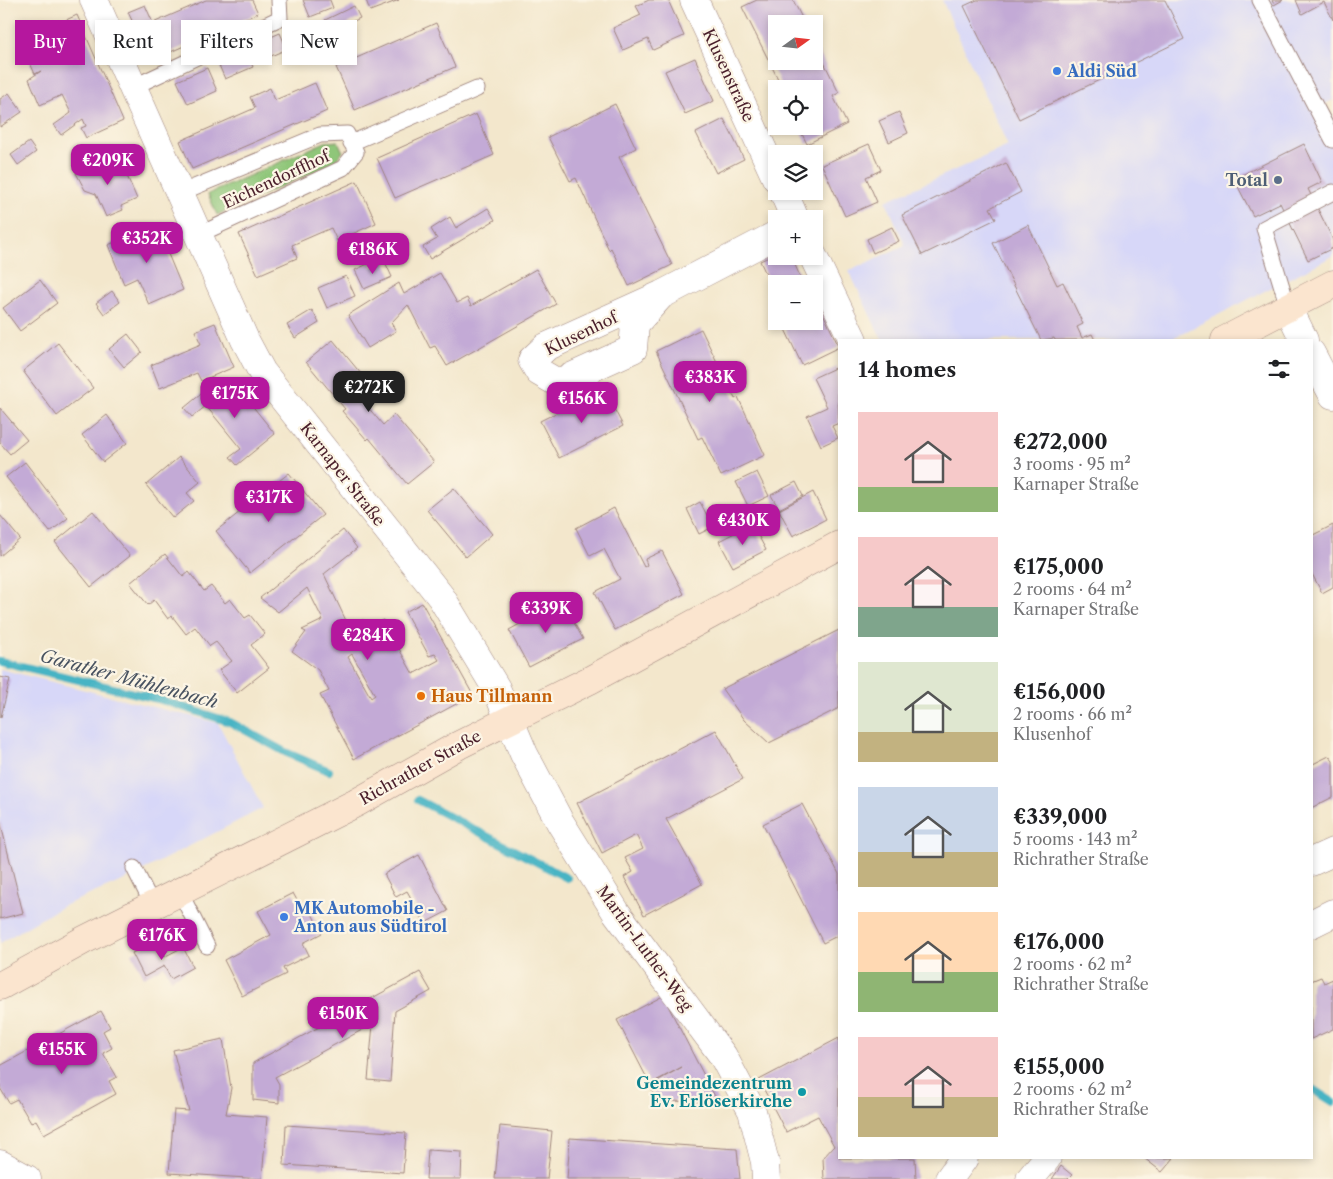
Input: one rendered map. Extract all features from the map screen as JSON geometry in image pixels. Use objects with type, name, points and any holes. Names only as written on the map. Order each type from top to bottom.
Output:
[{"type":"main road","points":[[1228,339],[1333,284]]},
{"type":"main road","name":"Richrather Straße","points":[[0,986],[356,803],[459,745],[590,680],[838,546]]},
{"type":"street","name":"Karnaper Straße","points":[[94,0],[198,235],[262,372],[441,598],[496,688],[510,720]]},
{"type":"street","name":"Klusenstraße","points":[[694,0],[768,161]]},
{"type":"street","points":[[661,295],[768,239]]},
{"type":"street","points":[[817,265],[853,339]]},
{"type":"street","points":[[1288,307],[1304,339]]},
{"type":"street","points":[[1313,357],[1333,394]]},
{"type":"street","name":"Martin-Luther-Weg","points":[[510,720],[524,754],[556,814],[616,912],[723,1056],[752,1111],[765,1162],[766,1179]]},
{"type":"street","points":[[1313,861],[1333,852]]},
{"type":"street","points":[[1313,923],[1333,913]]},
{"type":"street","points":[[949,1179],[963,1159]]},
{"type":"street","points":[[1030,1179],[1046,1159]]},
{"type":"street","points":[[0,1164],[28,1179]]},
{"type":"lane","points":[[133,87],[280,18],[280,0]]},
{"type":"lane","points":[[1260,0],[1333,140]]},
{"type":"lane","points":[[351,143],[476,89]]},
{"type":"lane","name":"Eichendorffhof","points":[[180,193],[320,135],[347,134],[356,152],[343,168],[198,235]]},
{"type":"lane","points":[[1288,307],[1264,228],[1333,192]]},
{"type":"lane","points":[[134,868],[153,906]]},
{"type":"lane","points":[[180,892],[207,946]]},
{"type":"shaded area","points":[[942,0],[1333,0],[1333,100],[1325,104],[1333,118],[1333,256],[1171,339],[882,339],[849,271],[905,245],[886,201],[1008,146]]},
{"type":"shaded area","points":[[0,669],[218,723],[263,808],[122,881],[63,906],[0,943]]},
{"type":"green space","points":[[338,141],[343,152],[333,163],[217,215],[208,194],[325,142]]},
{"type":"building","points":[[206,0],[252,0],[258,13],[242,20],[181,20],[181,47],[171,52],[171,20],[160,20]]},
{"type":"building","points":[[303,0],[330,0],[333,8],[310,17]]},
{"type":"building","points":[[366,0],[399,0],[370,11]]},
{"type":"building","points":[[649,0],[668,0],[684,36],[653,50],[648,39],[623,50],[613,28],[641,15],[636,6]]},
{"type":"building","points":[[757,0],[793,0],[800,15],[768,15],[768,59],[742,7]]},
{"type":"building","name":"Aldi Süd","points":[[977,0],[1165,0],[1184,39],[1019,119],[964,6]]},
{"type":"building","points":[[1272,0],[1283,0],[1274,5]]},
{"type":"building","points":[[1296,0],[1333,0],[1333,20],[1324,2],[1302,14]]},
{"type":"building","points":[[145,5],[152,20],[132,20],[128,12]]},
{"type":"building","points":[[354,6],[360,18],[356,20],[325,20]]},
{"type":"building","points":[[77,15],[79,20],[66,20]]},
{"type":"building","points":[[436,23],[455,67],[355,110],[336,67],[341,65],[357,65],[357,58]]},
{"type":"building","points":[[85,33],[95,56],[95,65],[99,65],[123,121],[86,138],[81,128],[86,126],[83,119],[61,135],[54,125],[71,113],[62,95],[40,105],[29,79],[41,71],[35,74],[31,65],[85,65]]},
{"type":"building","points":[[280,33],[282,51],[272,56],[272,37]]},
{"type":"building","points":[[695,58],[714,101],[685,114],[665,71]]},
{"type":"building","points":[[823,60],[839,93],[833,96],[847,124],[807,144],[802,135],[823,135],[823,80],[778,80],[774,70],[823,70]]},
{"type":"building","points":[[219,65],[252,65],[253,67],[225,79]]},
{"type":"building","points":[[207,68],[217,91],[188,104],[177,81]]},
{"type":"building","points":[[315,83],[327,111],[192,169],[180,141],[255,108],[250,97],[270,88],[275,100]]},
{"type":"building","points":[[9,93],[22,112],[0,127],[0,99]]},
{"type":"building","points":[[615,104],[636,148],[619,157],[672,265],[629,286],[611,248],[609,250],[576,178],[570,181],[548,137]]},
{"type":"building","points":[[899,112],[908,133],[889,142],[879,121]]},
{"type":"building","points":[[476,114],[494,155],[395,198],[377,158]]},
{"type":"building","points":[[724,119],[744,159],[716,173],[696,133]]},
{"type":"building","points":[[29,142],[36,152],[18,165],[11,155]]},
{"type":"building","points":[[869,144],[881,170],[866,177],[877,202],[845,216],[823,165]]},
{"type":"building","name":"Total","points":[[1304,144],[1322,182],[1308,189],[1333,240],[1333,248],[1308,260],[1280,203],[1253,216],[1234,179]]},
{"type":"building","points":[[96,158],[102,170],[121,162],[137,199],[121,206],[123,210],[106,217],[96,194],[85,190],[76,173]]},
{"type":"building","points":[[1006,163],[1021,192],[990,208],[996,219],[922,255],[902,215]]},
{"type":"building","points":[[357,181],[376,223],[337,241],[331,228],[292,245],[297,258],[258,275],[239,234]]},
{"type":"building","points":[[488,208],[495,220],[430,259],[423,247],[437,239],[431,229],[450,217],[456,228]]},
{"type":"building","points":[[156,225],[183,290],[149,305],[137,278],[124,284],[108,245]]},
{"type":"building","points":[[1028,225],[1057,285],[1063,282],[1083,324],[1077,327],[1082,338],[1092,334],[1094,339],[1041,339],[993,243]]},
{"type":"building","points":[[892,227],[899,241],[873,253],[867,239]]},
{"type":"building","points":[[768,258],[768,265],[795,265],[799,275],[768,275],[768,278],[760,261]]},
{"type":"building","points":[[385,262],[392,277],[364,289],[355,270],[370,263],[372,267]]},
{"type":"building","points":[[536,269],[556,304],[447,366],[435,346],[430,348],[408,305],[391,323],[396,331],[368,348],[348,315],[399,283],[404,294],[440,273],[457,303],[467,298],[471,306]]},
{"type":"building","points":[[346,276],[355,296],[327,308],[318,288]]},
{"type":"building","points":[[40,280],[57,303],[20,331],[3,308]]},
{"type":"building","points":[[112,291],[120,302],[104,314],[96,303]]},
{"type":"building","points":[[312,310],[319,323],[295,338],[287,325]]},
{"type":"building","points":[[823,313],[838,347],[802,365],[785,330],[823,330]]},
{"type":"building","points":[[215,323],[234,367],[201,381],[197,373],[160,388],[151,365],[201,344],[195,331]]},
{"type":"building","points":[[701,329],[735,399],[738,397],[765,455],[721,476],[702,437],[698,439],[656,351]]},
{"type":"building","points":[[128,334],[142,352],[124,367],[109,349]]},
{"type":"building","points":[[333,340],[372,387],[360,398],[383,425],[394,415],[434,462],[407,484],[369,438],[367,440],[342,411],[345,409],[306,362]]},
{"type":"building","points":[[58,343],[93,388],[57,416],[23,371]]},
{"type":"building","points":[[837,367],[838,423],[832,426],[838,438],[821,446],[807,416],[827,407],[813,378]]},
{"type":"building","points":[[234,383],[275,434],[237,465],[230,457],[241,449],[206,406],[192,417],[184,408],[212,385],[219,395]]},
{"type":"building","points":[[604,389],[623,426],[559,458],[540,421]]},
{"type":"building","points":[[0,408],[27,440],[10,454],[0,443]]},
{"type":"building","points":[[107,415],[127,443],[103,462],[82,435]]},
{"type":"building","points":[[179,457],[200,482],[187,493],[194,501],[173,518],[146,485]]},
{"type":"building","points":[[25,462],[68,518],[50,532],[6,477]]},
{"type":"building","points":[[757,472],[769,496],[748,506],[736,482]]},
{"type":"building","points":[[289,473],[323,515],[250,573],[216,531]]},
{"type":"building","points":[[796,482],[803,496],[779,509],[771,495]]},
{"type":"building","points":[[454,488],[492,534],[466,557],[427,510]]},
{"type":"building","points":[[813,492],[826,519],[793,536],[779,510]]},
{"type":"building","points":[[700,502],[713,527],[699,534],[687,509]]},
{"type":"building","points":[[614,508],[644,567],[647,565],[645,559],[662,551],[684,594],[615,630],[595,592],[620,579],[604,549],[590,556],[576,528]]},
{"type":"building","points":[[93,511],[130,556],[91,587],[55,542]]},
{"type":"building","points":[[0,515],[20,539],[0,556]]},
{"type":"building","points":[[752,524],[766,550],[733,567],[719,541]]},
{"type":"building","points":[[1333,525],[1333,587],[1322,593],[1313,576],[1313,535]]},
{"type":"building","points":[[343,530],[357,548],[324,574],[349,627],[363,620],[368,628],[383,620],[413,674],[439,660],[435,654],[429,656],[405,612],[422,603],[473,695],[354,759],[320,695],[329,691],[318,670],[292,651],[306,632],[302,630],[323,620],[307,588],[278,612],[260,598]],"holes":[[[352,654],[375,695],[371,698],[348,657]]]},
{"type":"building","points":[[165,554],[183,577],[189,572],[204,591],[211,586],[225,603],[230,599],[245,618],[250,615],[265,634],[251,645],[269,668],[237,693],[219,670],[232,661],[216,642],[210,646],[195,627],[186,634],[172,616],[168,619],[154,600],[148,605],[130,583]]},
{"type":"building","points":[[562,601],[583,639],[529,667],[509,630]]},
{"type":"building","points":[[838,631],[838,708],[769,743],[744,720],[722,689]]},
{"type":"building","points":[[0,677],[10,679],[1,717],[0,717]]},
{"type":"building","points":[[716,730],[743,779],[666,819],[702,884],[644,915],[624,877],[633,872],[625,858],[643,849],[636,835],[602,853],[577,803]]},
{"type":"building","points":[[1329,756],[1333,761],[1333,797],[1313,807],[1313,764]]},
{"type":"building","points":[[802,804],[838,872],[838,936],[823,943],[763,824]]},
{"type":"building","points":[[0,821],[23,913],[0,919]]},
{"type":"building","points":[[419,855],[448,911],[425,923],[407,891],[396,897],[384,874]]},
{"type":"building","points":[[293,893],[304,913],[310,910],[322,933],[303,943],[309,955],[283,968],[286,974],[242,996],[224,960],[271,935],[258,911]]},
{"type":"building","points":[[156,941],[164,957],[183,947],[193,967],[171,979],[164,966],[144,977],[132,953]]},
{"type":"building","points":[[420,972],[431,991],[395,1011],[390,1082],[368,1080],[373,1024],[275,1077],[279,1084],[279,1103],[253,1100],[253,1063]]},
{"type":"building","points":[[1321,977],[1324,983],[1333,979],[1333,1029],[1313,1038],[1313,980]]},
{"type":"building","points":[[663,996],[718,1102],[667,1101],[659,1106],[650,1085],[682,1067],[650,1084],[617,1020]]},
{"type":"building","points":[[101,1011],[110,1027],[103,1031],[112,1048],[103,1053],[117,1077],[109,1081],[116,1094],[44,1134],[36,1120],[31,1123],[17,1099],[9,1103],[0,1088],[0,1066]]},
{"type":"building","points":[[223,1039],[231,1088],[226,1114],[267,1117],[262,1179],[169,1173],[174,1110],[189,1111],[173,1050]]},
{"type":"building","name":"Gemeindezentrum Ev. Erlöserkirche","points":[[838,1039],[838,1159],[915,1159],[916,1179],[824,1179],[823,1158],[834,1146],[818,1116],[786,1132],[759,1080]]},
{"type":"building","points":[[286,1125],[406,1133],[403,1173],[284,1165]]},
{"type":"building","points":[[500,1126],[552,1131],[547,1179],[495,1179]]},
{"type":"building","points":[[570,1138],[737,1149],[740,1179],[567,1179]]},
{"type":"building","points":[[428,1150],[462,1152],[461,1179],[426,1179]]},
{"type":"building","points":[[1145,1159],[1173,1159],[1162,1172]]},
{"type":"building","points":[[1061,1166],[1072,1175],[1068,1179],[1052,1179]]},
{"type":"waterway","name":"Garather Mühlenbach","points":[[0,661],[158,699],[230,722],[285,752],[329,771]]},
{"type":"waterway","name":"Garather Mühlenbach","points":[[418,800],[567,878]]},
{"type":"waterway","name":"Garather Mühlenbach","points":[[1313,1089],[1333,1102]]},
{"type":"place","name":"Aldi Süd","points":[[1057,71]]},
{"type":"place","name":"Total","points":[[1278,180]]},
{"type":"place","name":"Haus Tillmann","points":[[421,696]]},
{"type":"place","name":"MK Automobile - Anton aus Südtirol","points":[[284,917]]},
{"type":"place","name":"Gemeindezentrum Ev. Erlöserkirche","points":[[802,1092]]}]
